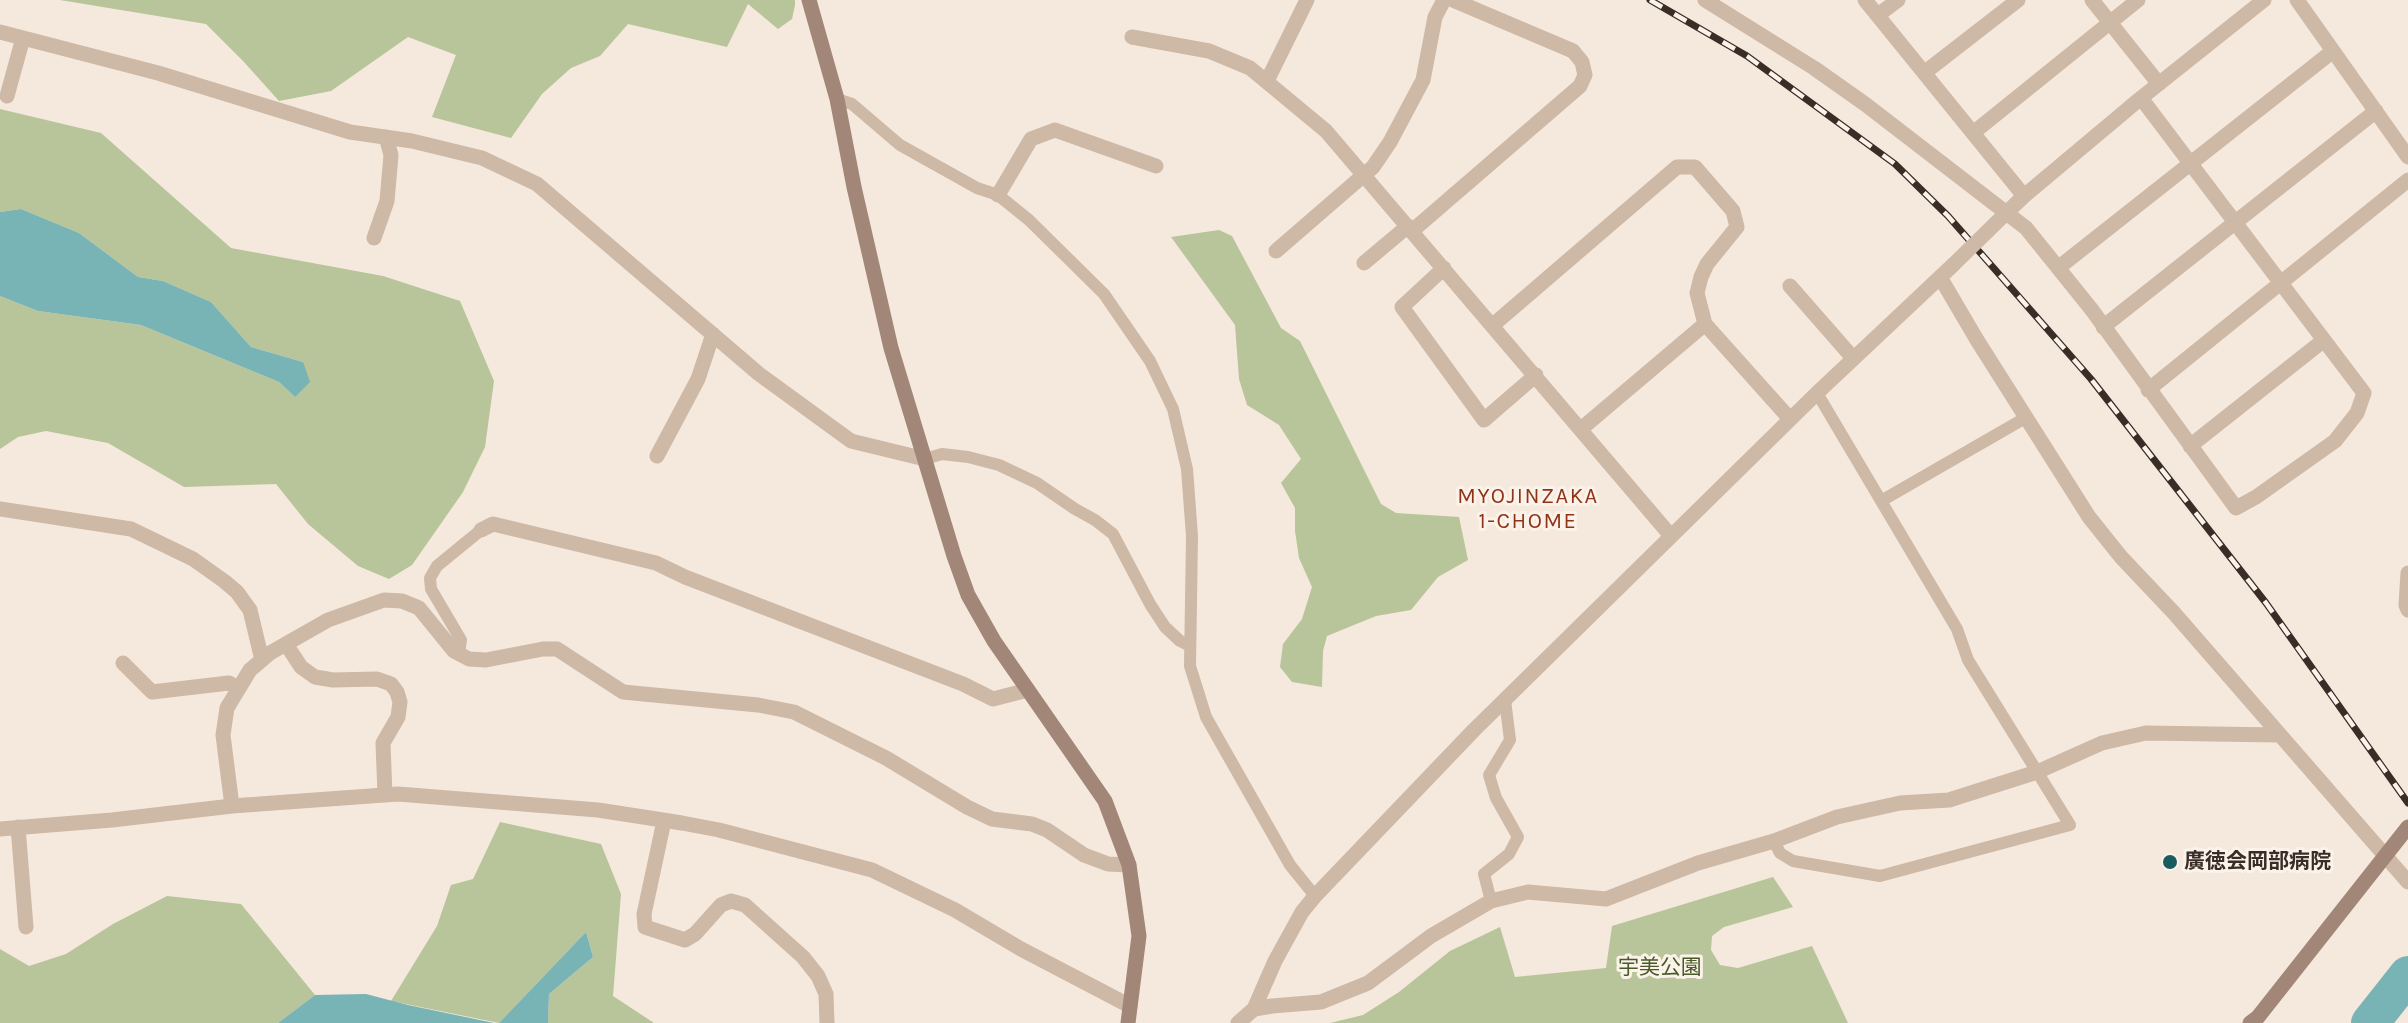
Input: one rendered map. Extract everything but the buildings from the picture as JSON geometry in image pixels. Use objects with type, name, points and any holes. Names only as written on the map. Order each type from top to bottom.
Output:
[{"type":"street","points":[[809,0],[837,99],[854,187],[891,348],[968,595],[994,641],[1105,801],[1130,865],[1139,936],[1128,1023]]},
{"type":"street","points":[[1267,81],[1307,0]]},
{"type":"street","points":[[1275,251],[1373,167],[1390,142],[1423,80],[1435,16],[1444,0]]},
{"type":"street","points":[[1364,263],[1410,229],[1580,86],[1585,75],[1582,62],[1573,51],[1453,0]]},
{"type":"street","points":[[1705,0],[1831,80],[2003,216],[2026,228],[2103,327],[2236,507],[2256,497],[2335,441],[2357,413],[2364,393],[2142,98]]},
{"type":"street","points":[[1865,0],[2024,196]]},
{"type":"street","points":[[1878,15],[1898,0]]},
{"type":"street","points":[[1924,73],[2018,0]]},
{"type":"street","points":[[2092,0],[2159,84]]},
{"type":"street","points":[[1973,133],[2138,0]]},
{"type":"street","points":[[1254,1010],[1280,951],[1302,912],[1505,700],[1790,419],[2024,196],[2264,0]]},
{"type":"street","points":[[2297,0],[2408,157]]},
{"type":"street","points":[[0,32],[158,73],[350,132],[412,141],[482,158],[537,184],[759,374],[850,441],[926,459]]},
{"type":"street","points":[[1132,37],[1209,51],[1250,68],[1326,131],[1671,536]]},
{"type":"street","points":[[7,96],[23,38]]},
{"type":"street","points":[[2058,268],[2333,51]]},
{"type":"street","points":[[2103,327],[2376,111]]},
{"type":"street","points":[[998,195],[1031,139],[1055,130],[1156,166]]},
{"type":"street","points":[[374,238],[387,201],[391,156],[386,137]]},
{"type":"street","points":[[1493,325],[1677,168],[1695,167],[1733,211],[1737,227],[1707,264],[1701,277],[1697,293],[1705,324],[1790,419]]},
{"type":"street","points":[[2148,390],[2408,180]]},
{"type":"street","points":[[1444,268],[1402,307],[1484,420],[1536,375]]},
{"type":"street","points":[[1940,277],[2089,517],[2408,882]]},
{"type":"street","points":[[1790,286],[1853,358]]},
{"type":"street","points":[[1581,429],[1705,324]]},
{"type":"street","points":[[657,456],[698,379],[713,334]]},
{"type":"street","points":[[2190,446],[2324,340]]},
{"type":"street","points":[[0,509],[131,530],[193,560],[224,581],[250,610],[262,660]]},
{"type":"street","points":[[481,530],[493,524],[656,563],[685,577],[963,684],[993,699],[1028,690]]},
{"type":"street","points":[[2408,573],[2406,604],[2408,610]]},
{"type":"street","points":[[232,806],[223,735],[226,708],[250,670],[286,644],[328,620],[384,600],[402,601],[419,608],[459,653],[469,659],[486,660],[543,649],[557,650],[623,692],[759,705],[794,712],[886,758],[967,807],[992,819],[1032,824],[1084,855],[1108,864],[1130,865]]},
{"type":"street","points":[[286,644],[301,667],[315,677],[333,680],[377,679],[391,684],[397,692],[400,702],[398,717],[383,743],[385,795]]},
{"type":"street","points":[[123,663],[152,692],[229,683],[238,688]]},
{"type":"street","points":[[1238,1023],[1254,1010],[1272,1006],[1321,1002],[1368,983],[1431,936],[1491,901],[1528,891],[1606,899],[1698,863],[1774,841],[1837,817],[1900,803],[1949,800],[2037,772],[2102,743],[2146,733],[2280,735]]},
{"type":"street","points":[[0,829],[112,820],[232,806],[398,794],[598,810],[719,830],[872,870],[955,910],[1021,949],[1130,1006]]},
{"type":"street","points":[[664,821],[644,915],[645,927],[685,940],[694,934],[721,905],[731,901],[745,905],[802,957],[818,976],[826,994],[827,1023]]},
{"type":"street","points":[[18,827],[26,927]]},
{"type":"street","points":[[2250,1023],[2258,1017],[2408,827]]},
{"type":"lane","points":[[837,99],[852,104],[900,145],[977,188],[998,195],[1029,220],[1104,294],[1150,361],[1173,409],[1187,469],[1192,536],[1190,666],[1206,717],[1290,865],[1315,896]]},
{"type":"lane","points":[[1774,841],[1780,853],[1793,861],[1880,876],[2070,825],[1968,660],[1958,629],[1817,393]]},
{"type":"lane","points":[[1881,501],[2027,417]]},
{"type":"lane","points":[[926,459],[942,454],[968,457],[999,465],[1037,483],[1095,520],[1113,534],[1150,604],[1165,627],[1180,641],[1190,646]]},
{"type":"lane","points":[[459,653],[461,640],[431,589],[430,578],[437,566],[481,530]]},
{"type":"lane","points":[[1491,901],[1484,874],[1509,854],[1518,837],[1496,798],[1489,775],[1510,740],[1505,700]]},
{"type":"green space","points":[[60,0],[795,0],[795,5],[792,19],[778,29],[748,4],[727,47],[628,24],[600,56],[571,68],[542,94],[511,138],[432,117],[456,55],[408,37],[331,91],[279,101],[206,24]]},
{"type":"green space","points":[[0,109],[101,133],[231,248],[383,276],[460,301],[494,381],[485,447],[463,492],[412,565],[389,579],[358,566],[308,524],[276,484],[184,487],[108,443],[46,431],[18,437],[0,449],[0,296],[38,311],[141,325],[279,382],[295,397],[303,362],[251,347],[211,302],[163,281],[138,277],[79,233],[21,209],[0,212]]},
{"type":"green space","points":[[1219,230],[1232,236],[1281,328],[1300,341],[1381,504],[1396,513],[1459,517],[1468,560],[1438,577],[1411,610],[1376,616],[1327,636],[1323,651],[1322,687],[1292,682],[1280,667],[1283,644],[1302,619],[1312,587],[1299,558],[1295,531],[1295,508],[1281,483],[1301,459],[1279,425],[1247,405],[1239,379],[1235,325],[1171,237]]},
{"type":"green space","points":[[500,822],[601,844],[621,894],[613,996],[654,1023],[548,1023],[549,994],[593,957],[586,932],[499,1023],[391,1001],[437,926],[451,885],[473,879]]},
{"type":"green space","name":"宇美公園","points":[[1773,877],[1793,907],[1724,927],[1712,936],[1711,950],[1720,965],[1738,968],[1812,946],[1848,1023],[1330,1023],[1363,1015],[1399,992],[1450,951],[1500,927],[1515,977],[1606,968],[1612,926]]},
{"type":"green space","points":[[167,896],[241,904],[315,995],[278,1023],[0,1023],[0,949],[29,966],[66,954],[113,924]]},
{"type":"water","points":[[21,209],[79,233],[138,277],[163,281],[211,302],[251,347],[303,362],[310,382],[295,397],[279,382],[141,325],[38,311],[0,296],[0,212]]},
{"type":"water","points":[[586,932],[593,957],[549,994],[548,1023],[499,1023]]},
{"type":"water","points":[[366,994],[494,1023],[278,1023],[315,995]]},
{"type":"waterway","points":[[2370,1023],[2408,975]]},
{"type":"railway","points":[[1650,0],[1747,56],[1895,164],[1948,216],[2091,379],[2266,603],[2408,803]]},
{"type":"place","name":"廣徳会岡部病院","points":[[2170,862]]},
{"type":"district","name":"MYOJINZAKA 1-CHOME","points":[[1528,510]]}]
